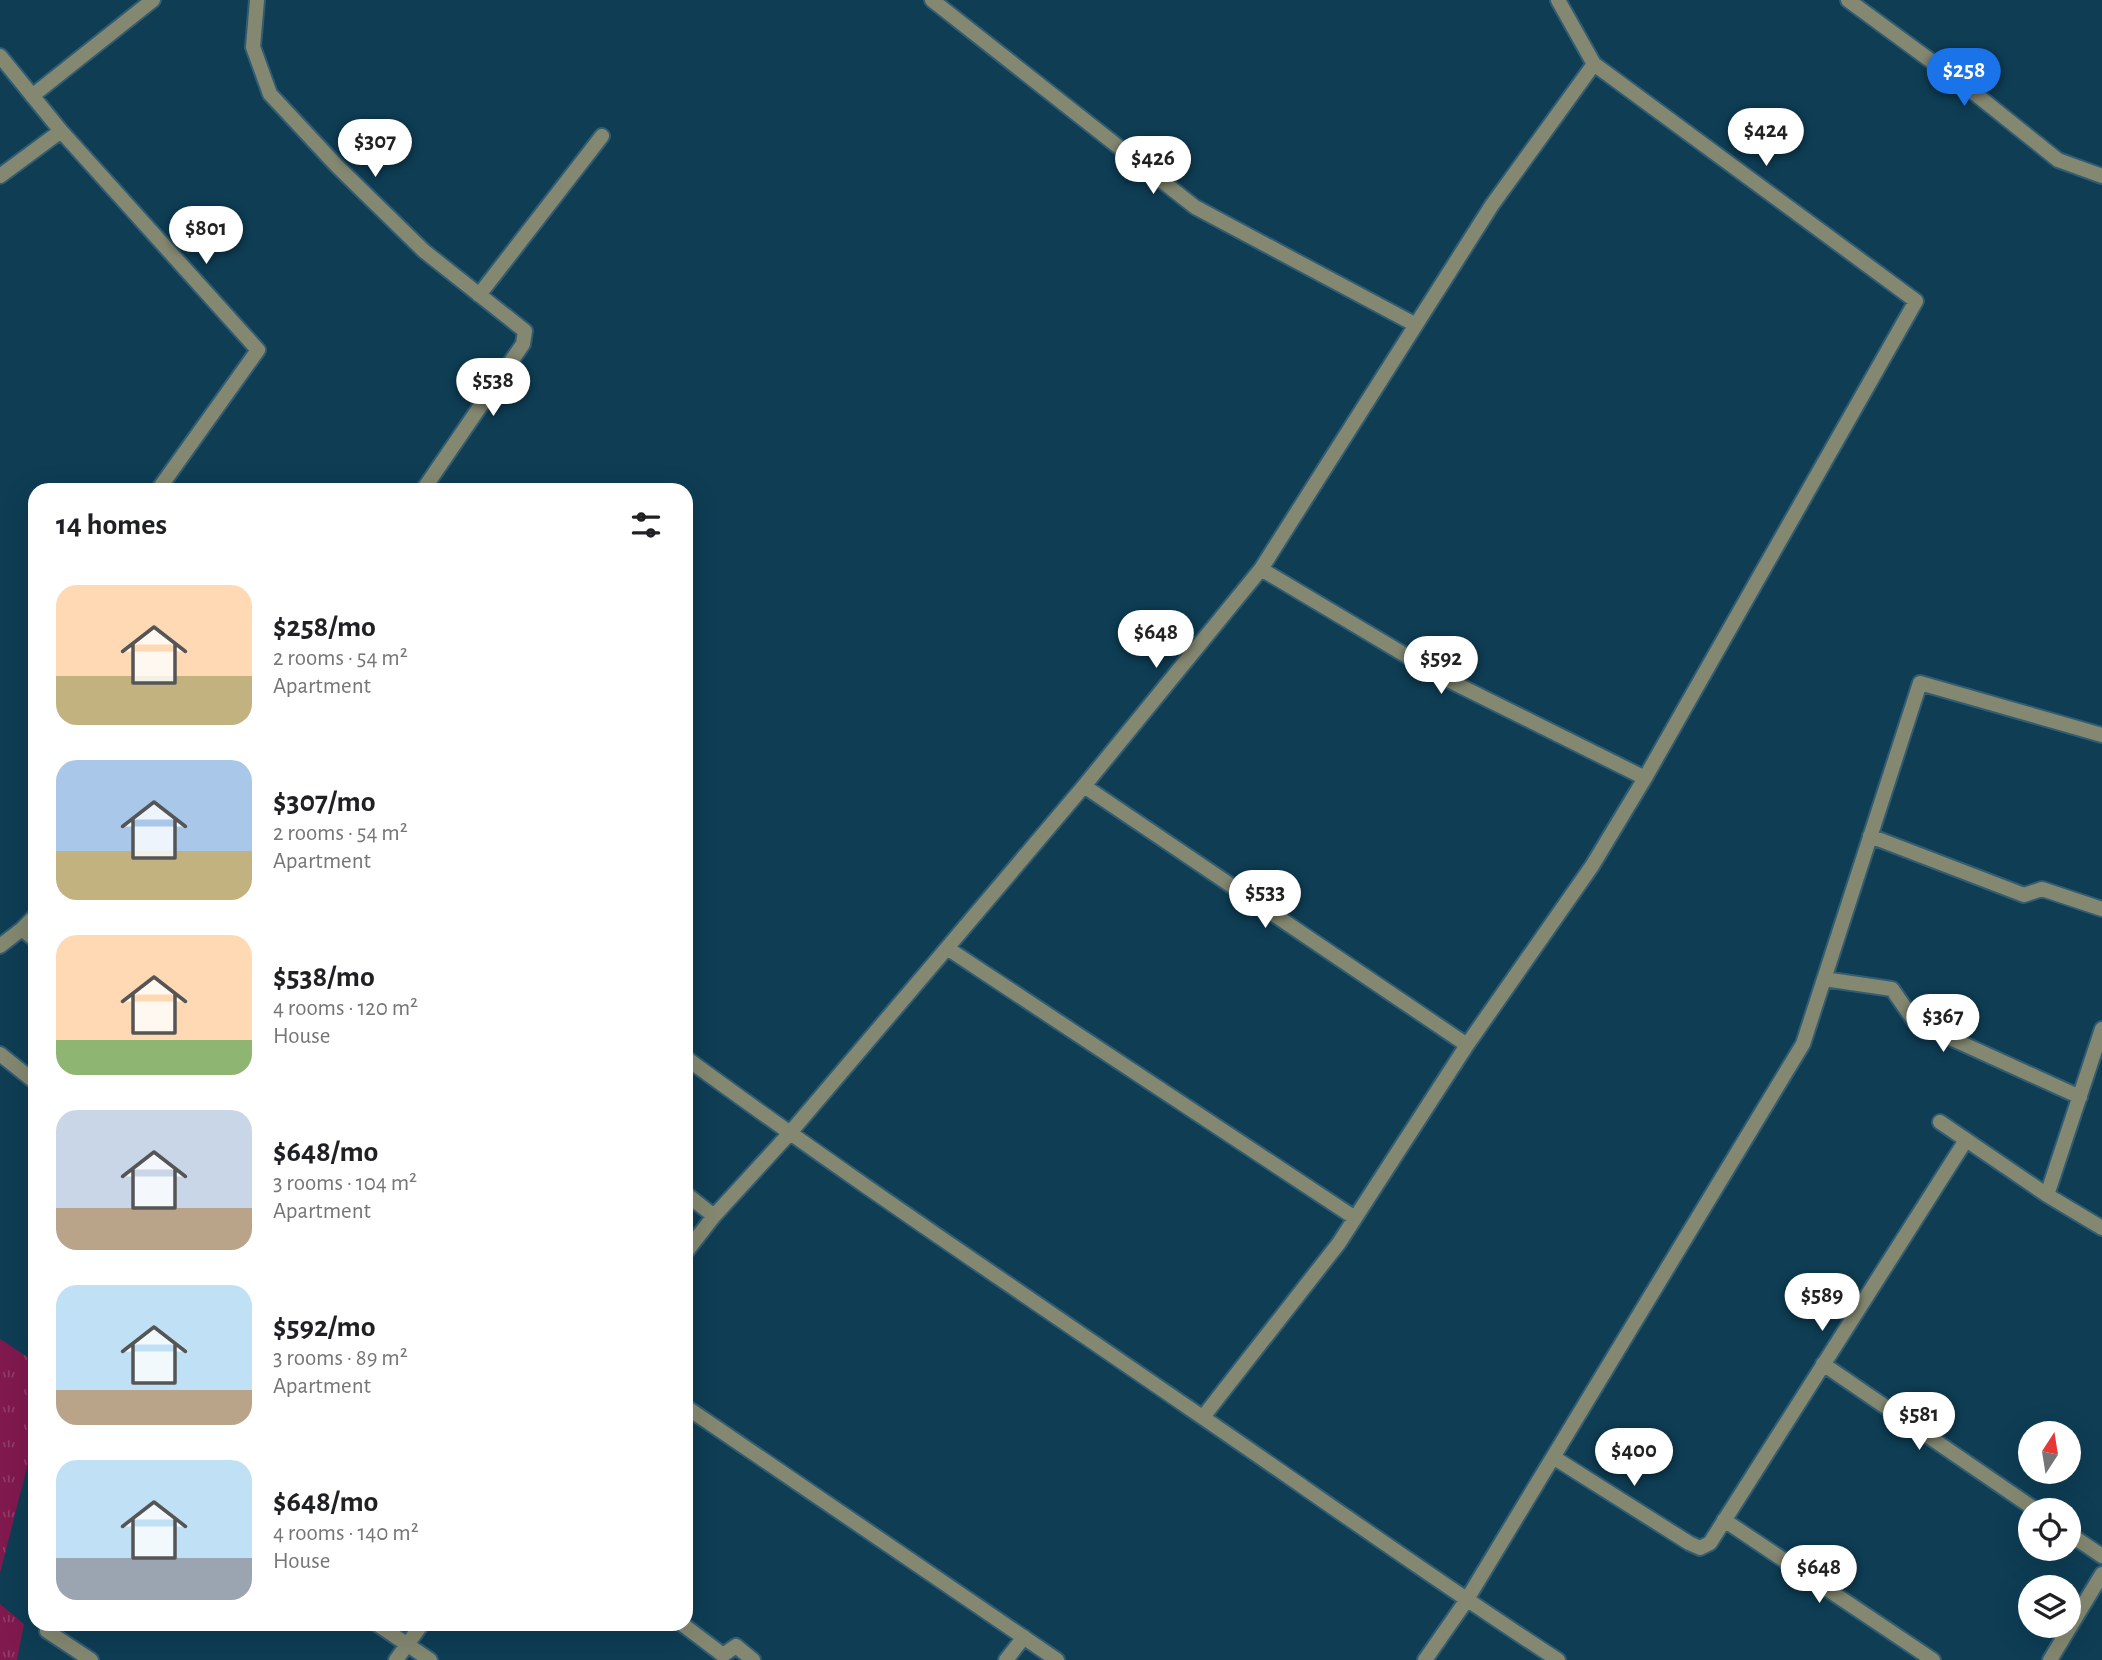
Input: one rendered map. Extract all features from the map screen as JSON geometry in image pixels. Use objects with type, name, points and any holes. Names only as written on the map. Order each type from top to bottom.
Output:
[{"type":"street","points":[[32,96],[153,0]]},
{"type":"street","points":[[257,0],[253,47],[270,94],[337,166],[424,251],[525,331],[523,344],[428,483]]},
{"type":"street","points":[[932,0],[1195,207],[1416,325]]},
{"type":"street","points":[[1203,1417],[1339,1243],[1466,1045],[1592,866],[1645,778],[1916,301],[1594,64],[1558,0]]},
{"type":"street","points":[[1848,0],[1968,88],[2058,160],[2102,176]]},
{"type":"street","points":[[0,56],[61,131],[258,349],[163,483]]},
{"type":"street","points":[[693,1243],[1084,786],[1261,569],[1492,205],[1594,64]]},
{"type":"street","points":[[0,176],[61,131]]},
{"type":"street","points":[[479,295],[602,136]]},
{"type":"street","points":[[1261,569],[1442,677],[1645,778]]},
{"type":"street","points":[[1425,1660],[1466,1601],[1802,1044],[1920,683],[2102,735]]},
{"type":"street","points":[[1084,786],[1466,1045]]},
{"type":"street","points":[[1870,836],[2024,895],[2042,889],[2102,909]]},
{"type":"street","points":[[0,946],[28,923]]},
{"type":"street","points":[[22,929],[28,934]]},
{"type":"street","points":[[947,948],[1355,1218]]},
{"type":"street","points":[[1824,979],[1892,989],[1915,1022],[2080,1097]]},
{"type":"street","points":[[2047,1195],[2102,1029]]},
{"type":"street","points":[[0,1054],[28,1076]]},
{"type":"street","points":[[693,1063],[789,1134],[1203,1417],[1466,1601],[1558,1660]]},
{"type":"street","points":[[1940,1122],[2047,1195],[2102,1228]]},
{"type":"street","points":[[1553,1457],[1700,1548],[1710,1543],[1966,1140]]},
{"type":"street","points":[[693,1200],[714,1216]]},
{"type":"street","points":[[1823,1364],[2018,1498]]},
{"type":"street","points":[[693,1412],[1056,1660]]},
{"type":"street","points":[[1724,1520],[1933,1660]]},
{"type":"street","points":[[2081,1542],[2102,1556]]},
{"type":"street","points":[[2050,1660],[2102,1574]]},
{"type":"street","points":[[47,1631],[91,1660]]},
{"type":"street","points":[[388,1631],[430,1660]]},
{"type":"street","points":[[396,1660],[417,1631]]},
{"type":"street","points":[[691,1631],[723,1655],[736,1646],[753,1660]]},
{"type":"street","points":[[1006,1660],[1024,1637]]},
{"type":"green space","points":[[0,1339],[28,1357],[28,1463],[0,1573]]},
{"type":"green space","points":[[0,1604],[24,1624],[17,1660],[0,1660]]}]
